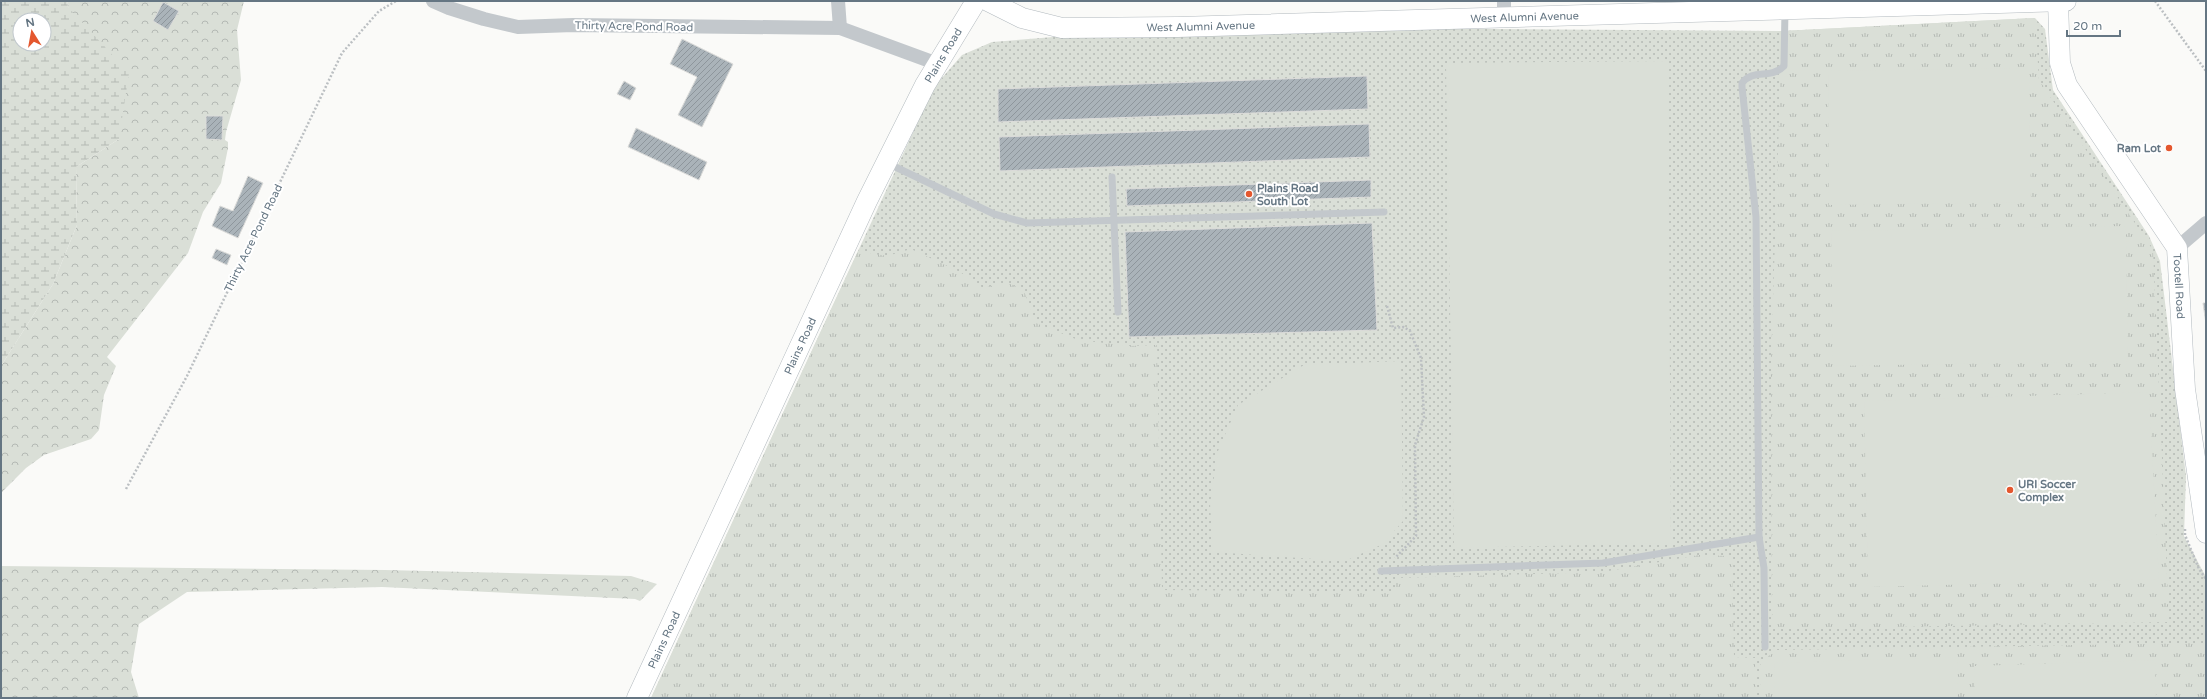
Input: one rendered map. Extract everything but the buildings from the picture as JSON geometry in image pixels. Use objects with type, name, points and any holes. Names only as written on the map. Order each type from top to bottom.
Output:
[{"type":"street","name":"Thirty Acre Pond Road","points":[[433,1],[477,17],[518,27],[573,25],[840,28],[938,64]]},
{"type":"street","points":[[838,1],[840,28]]},
{"type":"street","name":"Plains Road","points":[[637,698],[886,163],[925,85],[976,1]]},
{"type":"street","name":"West Alumni Avenue","points":[[988,1],[1022,18],[1062,28],[1186,27],[1504,9],[2066,1]]},
{"type":"street","name":"Tootell Road","points":[[2058,1],[2060,63],[2068,84],[2177,248],[2185,389],[2205,521]]},
{"type":"street","points":[[2177,248],[2206,223]]},
{"type":"lane","points":[[1765,647],[1764,568],[1759,537],[1756,217],[1742,83],[1751,75],[1772,74],[1784,66],[1785,5]]},
{"type":"lane","points":[[886,163],[994,214],[1027,223],[1384,212]]},
{"type":"lane","points":[[1112,177],[1118,312]]},
{"type":"lane","points":[[1382,571],[1603,563],[1759,537]]},
{"type":"path","name":"Thirty Acre Pond Road","points":[[126,489],[187,376],[342,53],[379,11],[396,1]]},
{"type":"path","points":[[2155,1],[2206,71]]},
{"type":"path","points":[[1382,571],[1416,536],[1415,445],[1424,417],[1421,358],[1410,331],[1404,327],[1393,328],[1387,306]]},
{"type":"green space","points":[[1,1],[67,1],[68,7],[129,73],[119,139],[76,167],[77,225],[53,284],[1,366]]},
{"type":"green space","points":[[67,1],[244,1],[237,30],[241,80],[226,132],[225,140],[228,142],[228,148],[221,183],[203,212],[188,253],[107,357],[116,366],[104,395],[99,430],[91,439],[44,455],[26,468],[1,493],[1,366],[53,284],[77,225],[76,167],[119,139]]},
{"type":"green space","points":[[2035,18],[2045,29],[2053,90],[2149,236],[2160,261],[2186,476],[2184,536],[2206,577],[2206,698],[651,698],[934,87],[962,55],[992,42],[1178,27],[1782,31]]},
{"type":"green space","points":[[2035,18],[2039,80],[2153,250],[2169,622],[1772,629],[1771,360],[1782,31]]},
{"type":"green space","points":[[1668,61],[1671,543],[1454,548],[1446,63]]},
{"type":"green space","points":[[2029,68],[2031,202],[1829,205],[1828,71]]},
{"type":"green space","points":[[2126,226],[2128,361],[1833,366],[1831,231]]},
{"type":"green space","points":[[911,249],[960,272],[983,288],[1007,282],[1024,291],[1036,323],[1078,340],[1131,346],[1157,345],[1162,590],[1396,592],[1396,578],[1603,572],[1699,555],[1727,556],[1732,559],[1734,657],[1755,658],[1756,698],[651,698],[858,251],[887,256]]},
{"type":"green space","points":[[1401,361],[1403,521],[1383,544],[1345,561],[1213,552],[1210,504],[1218,451],[1238,405],[1304,365]]},
{"type":"green space","name":"URI Soccer Complex","points":[[2149,392],[2159,579],[1868,587],[1864,401]]},
{"type":"green space","points":[[1,566],[385,570],[631,576],[657,584],[640,601],[635,599],[382,587],[187,592],[139,624],[131,672],[139,698],[1,698]]},
{"type":"green space","points":[[2206,643],[2206,698],[1761,698],[1760,664],[1775,650]]},
{"type":"green space","points":[[1957,657],[1958,698],[1775,698],[1774,663]]},
{"type":"green space","points":[[2155,660],[2156,698],[1975,698],[1974,666]]},
{"type":"place","name":"Ram Lot","points":[[2169,148]]},
{"type":"place","name":"Plains Road South Lot","points":[[1249,194]]},
{"type":"place","name":"URI Soccer Complex","points":[[2010,490]]}]
